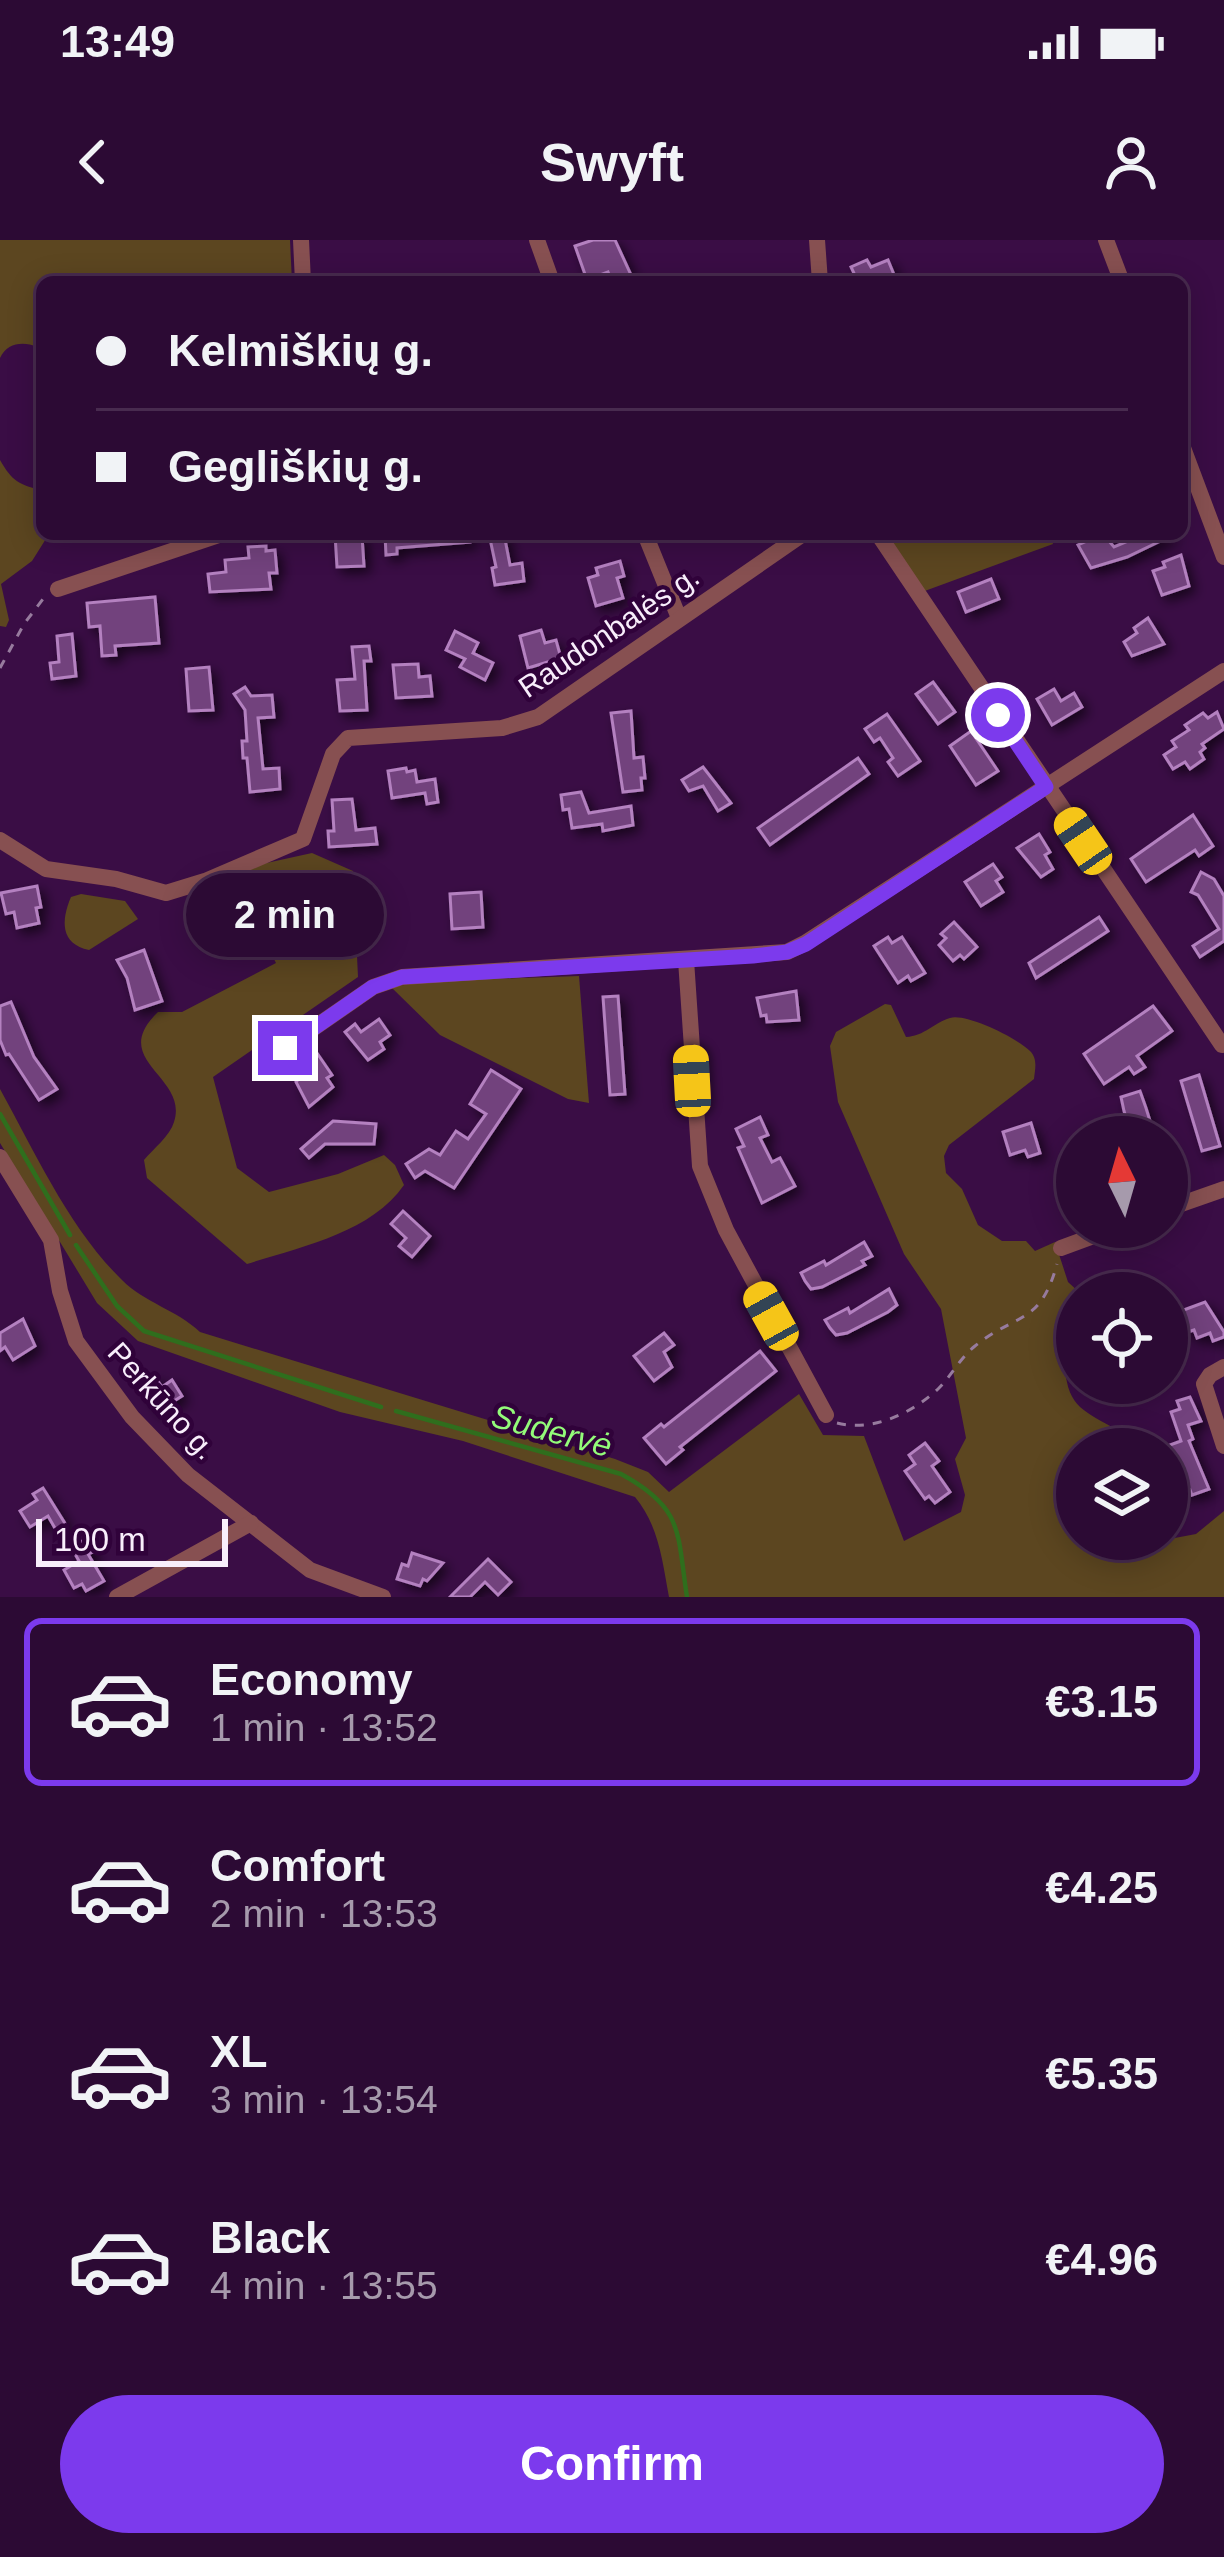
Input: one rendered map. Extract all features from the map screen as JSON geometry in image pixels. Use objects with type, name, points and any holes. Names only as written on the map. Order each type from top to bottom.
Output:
[{"type":"street","points":[[302,240],[304,276]]},
{"type":"street","points":[[537,240],[550,276]]},
{"type":"street","points":[[817,240],[820,276]]},
{"type":"street","points":[[1106,240],[1120,276]]},
{"type":"street","points":[[1188,461],[1224,556]]},
{"type":"street","points":[[58,589],[204,540]]},
{"type":"street","points":[[647,540],[679,618]]},
{"type":"street","name":"Raudonbalės g.","points":[[0,840],[46,869],[116,879],[148,891],[186,888],[303,839],[333,754],[348,738],[518,724],[538,717],[794,540]]},
{"type":"street","points":[[882,540],[1222,1045]]},
{"type":"street","points":[[285,1048],[373,987],[402,977],[772,954],[806,944],[1224,671]]},
{"type":"street","points":[[686,959],[700,1166],[726,1230],[826,1415]]},
{"type":"street","name":"Perkūno g.","points":[[0,1156],[51,1240],[70,1329],[83,1354],[132,1417],[188,1475],[310,1570],[383,1597]]},
{"type":"street","points":[[1188,1202],[1224,1189]]},
{"type":"street","points":[[1224,1367],[1210,1375],[1204,1393],[1224,1445]]},
{"type":"street","points":[[117,1597],[251,1523]]},
{"type":"path","points":[[0,668],[35,607],[58,589]]},
{"type":"path","points":[[826,1415],[850,1426],[890,1418],[922,1402],[994,1330],[1031,1315],[1052,1282],[1061,1248]]},
{"type":"shaded area","points":[[0,240],[290,240],[292,276],[36,276],[36,347],[11,346],[0,358]]},
{"type":"shaded area","points":[[0,460],[17,481],[36,488],[36,540],[45,540],[32,561],[1,584],[9,620],[6,627],[0,626]]},
{"type":"shaded area","points":[[890,540],[1052,540],[1053,544],[922,592]]},
{"type":"shaded area","points":[[312,853],[353,871],[358,977],[213,1077],[237,1168],[269,1192],[338,1174],[384,1155],[395,1165],[404,1185],[354,1227],[247,1264],[147,1178],[144,1160],[172,1127],[176,1106],[141,1043],[158,1012],[182,1012],[276,963],[230,871]]},
{"type":"shaded area","points":[[81,894],[125,901],[138,919],[89,950],[79,947],[68,937],[65,922],[71,897]]},
{"type":"shaded area","points":[[579,976],[589,1103],[568,1099],[440,1035],[391,987],[430,981]]},
{"type":"shaded area","points":[[885,1004],[891,1005],[906,1037],[957,1017],[1003,1034],[1033,1054],[1034,1079],[949,1145],[944,1156],[946,1173],[962,1189],[978,1225],[1002,1241],[1026,1241],[1035,1251],[1055,1242],[1065,1272],[1056,1272],[1056,1404],[1077,1404],[1113,1428],[1056,1428],[1056,1560],[1188,1560],[1188,1536],[1224,1511],[1224,1597],[669,1597],[654,1532],[635,1497],[463,1441],[340,1412],[138,1341],[97,1303],[0,1143],[0,1089],[55,1189],[103,1260],[131,1288],[200,1332],[615,1459],[648,1472],[669,1492],[799,1394],[823,1435],[864,1436],[904,1541],[961,1512],[965,1495],[955,1459],[966,1438],[941,1309],[904,1254],[838,1102],[830,1046],[836,1032]]},
{"type":"building","points":[[615,240],[631,275],[586,276],[575,246]]},
{"type":"building","points":[[867,260],[871,267],[888,260],[895,276],[855,276],[851,267]]},
{"type":"building","points":[[335,540],[362,540],[364,566],[337,567]]},
{"type":"building","points":[[385,540],[470,540],[397,548],[397,554],[386,555]]},
{"type":"building","points":[[490,540],[505,540],[510,565],[522,563],[524,581],[495,585],[492,568],[496,567]]},
{"type":"building","points":[[1089,540],[1108,540],[1114,547],[1131,540],[1163,540],[1091,568],[1078,545]]},
{"type":"building","points":[[266,546],[266,551],[275,550],[277,573],[269,573],[271,589],[210,592],[208,574],[226,572],[225,560],[249,558],[248,547]]},
{"type":"building","points":[[1181,555],[1189,586],[1162,595],[1153,571]]},
{"type":"building","points":[[620,561],[624,576],[617,578],[623,598],[596,606],[588,578],[598,575],[596,568]]},
{"type":"building","points":[[991,579],[999,599],[966,612],[958,592]]},
{"type":"building","points":[[155,597],[159,643],[115,646],[116,655],[102,656],[100,626],[89,627],[87,603]]},
{"type":"building","points":[[1148,618],[1164,644],[1132,656],[1124,642]]},
{"type":"building","points":[[541,630],[545,643],[556,640],[561,658],[528,668],[520,636]]},
{"type":"building","points":[[455,631],[478,643],[473,653],[493,663],[485,680],[460,667],[465,659],[446,650]]},
{"type":"building","points":[[72,634],[76,676],[52,679],[50,663],[59,662],[57,636]]},
{"type":"building","points":[[369,646],[371,661],[364,661],[367,710],[340,711],[337,680],[355,679],[352,647]]},
{"type":"building","points":[[418,664],[419,677],[430,676],[432,696],[396,698],[393,665]]},
{"type":"building","points":[[209,667],[213,710],[189,711],[186,669]]},
{"type":"building","points":[[933,682],[955,712],[938,724],[916,694]]},
{"type":"building","points":[[245,687],[251,696],[272,695],[274,717],[258,718],[263,769],[279,768],[280,789],[250,792],[247,758],[243,758],[245,710],[234,694]]},
{"type":"building","points":[[1054,689],[1061,701],[1074,693],[1082,707],[1052,725],[1037,699]]},
{"type":"building","points":[[631,711],[634,758],[643,757],[645,778],[641,778],[642,790],[623,792],[611,713]]},
{"type":"building","points":[[1217,712],[1224,729],[1202,744],[1204,759],[1190,769],[1185,762],[1173,769],[1164,755],[1176,747],[1172,741],[1203,713],[1208,718]]},
{"type":"building","points":[[887,714],[920,761],[898,776],[880,738],[874,742],[865,729]]},
{"type":"building","points":[[971,731],[998,771],[976,785],[950,746]]},
{"type":"building","points":[[858,758],[869,774],[770,845],[758,828]]},
{"type":"building","points":[[703,767],[731,803],[718,811],[703,786],[689,791],[682,780]]},
{"type":"building","points":[[406,768],[407,772],[415,770],[417,782],[435,779],[438,802],[427,804],[425,793],[392,798],[388,771]]},
{"type":"building","points":[[581,792],[589,813],[631,806],[633,825],[603,831],[602,824],[572,828],[561,795]]},
{"type":"building","points":[[352,799],[356,830],[375,828],[377,844],[329,847],[328,831],[334,831],[332,800]]},
{"type":"building","points":[[1193,815],[1213,846],[1199,856],[1195,850],[1146,882],[1131,859]]},
{"type":"building","points":[[1039,834],[1053,869],[1041,877],[1017,848]]},
{"type":"building","points":[[993,864],[1002,877],[996,881],[1003,892],[981,906],[965,882]]},
{"type":"building","points":[[1201,872],[1214,879],[1224,896],[1224,941],[1200,957],[1193,946],[1219,929],[1198,895],[1191,892]]},
{"type":"building","points":[[37,886],[39,923],[17,928],[14,912],[6,914],[1,893]]},
{"type":"building","points":[[481,892],[483,927],[452,929],[450,894]]},
{"type":"building","points":[[1099,917],[1108,931],[1036,978],[1029,963]]},
{"type":"building","points":[[954,922],[977,947],[964,959],[960,955],[953,961],[939,945],[946,938],[941,934]]},
{"type":"building","points":[[888,937],[892,943],[902,937],[925,973],[898,983],[874,946]]},
{"type":"building","points":[[144,950],[162,1001],[135,1010],[117,960]]},
{"type":"building","points":[[796,991],[799,1020],[767,1022],[766,1015],[761,1016],[757,998]]},
{"type":"building","points":[[618,996],[625,1094],[610,1095],[603,997]]},
{"type":"building","points":[[11,1002],[34,1057],[57,1089],[39,1100],[0,1040],[0,1006]]},
{"type":"building","points":[[1153,1006],[1172,1031],[1137,1056],[1145,1067],[1134,1074],[1129,1067],[1104,1084],[1084,1054]]},
{"type":"building","points":[[379,1019],[390,1035],[380,1042],[384,1049],[368,1060],[345,1032],[355,1024],[361,1032]]},
{"type":"building","points":[[317,1053],[332,1075],[327,1078],[333,1087],[309,1107],[296,1082],[306,1070],[302,1063]]},
{"type":"building","points":[[491,1070],[521,1089],[454,1188],[425,1171],[415,1178],[406,1164],[429,1149],[440,1155],[456,1131],[468,1139],[486,1114],[470,1104]]},
{"type":"building","points":[[1199,1075],[1220,1146],[1202,1151],[1181,1081]]},
{"type":"building","points":[[1140,1091],[1148,1116],[1126,1116],[1121,1097]]},
{"type":"building","points":[[760,1117],[768,1135],[760,1138],[772,1162],[780,1158],[795,1186],[762,1203],[738,1148],[744,1146],[736,1129]]},
{"type":"building","points":[[333,1121],[376,1124],[374,1144],[325,1144],[309,1158],[301,1149]]},
{"type":"building","points":[[1031,1123],[1040,1153],[1028,1157],[1025,1150],[1010,1155],[1003,1132]]},
{"type":"building","points":[[403,1211],[430,1236],[412,1257],[399,1246],[406,1238],[391,1224]]},
{"type":"building","points":[[864,1242],[872,1256],[862,1261],[865,1265],[811,1289],[801,1273],[824,1261],[826,1265]]},
{"type":"building","points":[[889,1289],[897,1305],[847,1333],[836,1335],[825,1320],[848,1308],[850,1313]]},
{"type":"building","points":[[1205,1302],[1224,1337],[1213,1341],[1210,1333],[1197,1338],[1194,1330],[1188,1332],[1188,1308]]},
{"type":"building","points":[[23,1319],[35,1346],[13,1360],[5,1347],[0,1351],[0,1333]]},
{"type":"building","points":[[664,1333],[674,1345],[664,1352],[672,1367],[654,1381],[634,1356]]},
{"type":"building","points":[[760,1351],[776,1371],[680,1447],[683,1450],[666,1464],[644,1438]]},
{"type":"building","points":[[154,1376],[162,1387],[172,1380],[182,1396],[158,1411],[141,1384]]},
{"type":"building","points":[[1188,1398],[1201,1421],[1188,1425],[1193,1439],[1189,1441],[1209,1489],[1192,1495],[1188,1491],[1188,1428],[1177,1428],[1171,1412],[1180,1409],[1178,1404],[1188,1404]]},
{"type":"building","points":[[925,1443],[939,1461],[932,1466],[950,1492],[935,1503],[929,1496],[925,1499],[905,1471],[915,1464],[909,1455]]},
{"type":"building","points":[[43,1488],[66,1525],[56,1530],[48,1516],[30,1527],[20,1511],[37,1500],[33,1494]]},
{"type":"building","points":[[86,1539],[93,1552],[88,1554],[104,1581],[86,1591],[82,1584],[74,1588],[64,1570],[79,1561],[71,1547]]},
{"type":"building","points":[[412,1553],[443,1563],[420,1586],[397,1579]]},
{"type":"building","points":[[488,1559],[511,1582],[498,1595],[485,1582],[470,1597],[450,1597]]},
{"type":"waterway","name":"Sudervė","points":[[0,1114],[70,1235]]},
{"type":"waterway","name":"Sudervė","points":[[76,1245],[117,1306],[144,1331],[381,1407]]},
{"type":"waterway","name":"Sudervė","points":[[396,1411],[621,1474],[642,1486],[674,1524],[687,1597]]},
{"type":"route","points":[[285,1048],[373,987],[402,977],[753,956],[787,952],[806,944],[1046,787],[998,715]]}]
